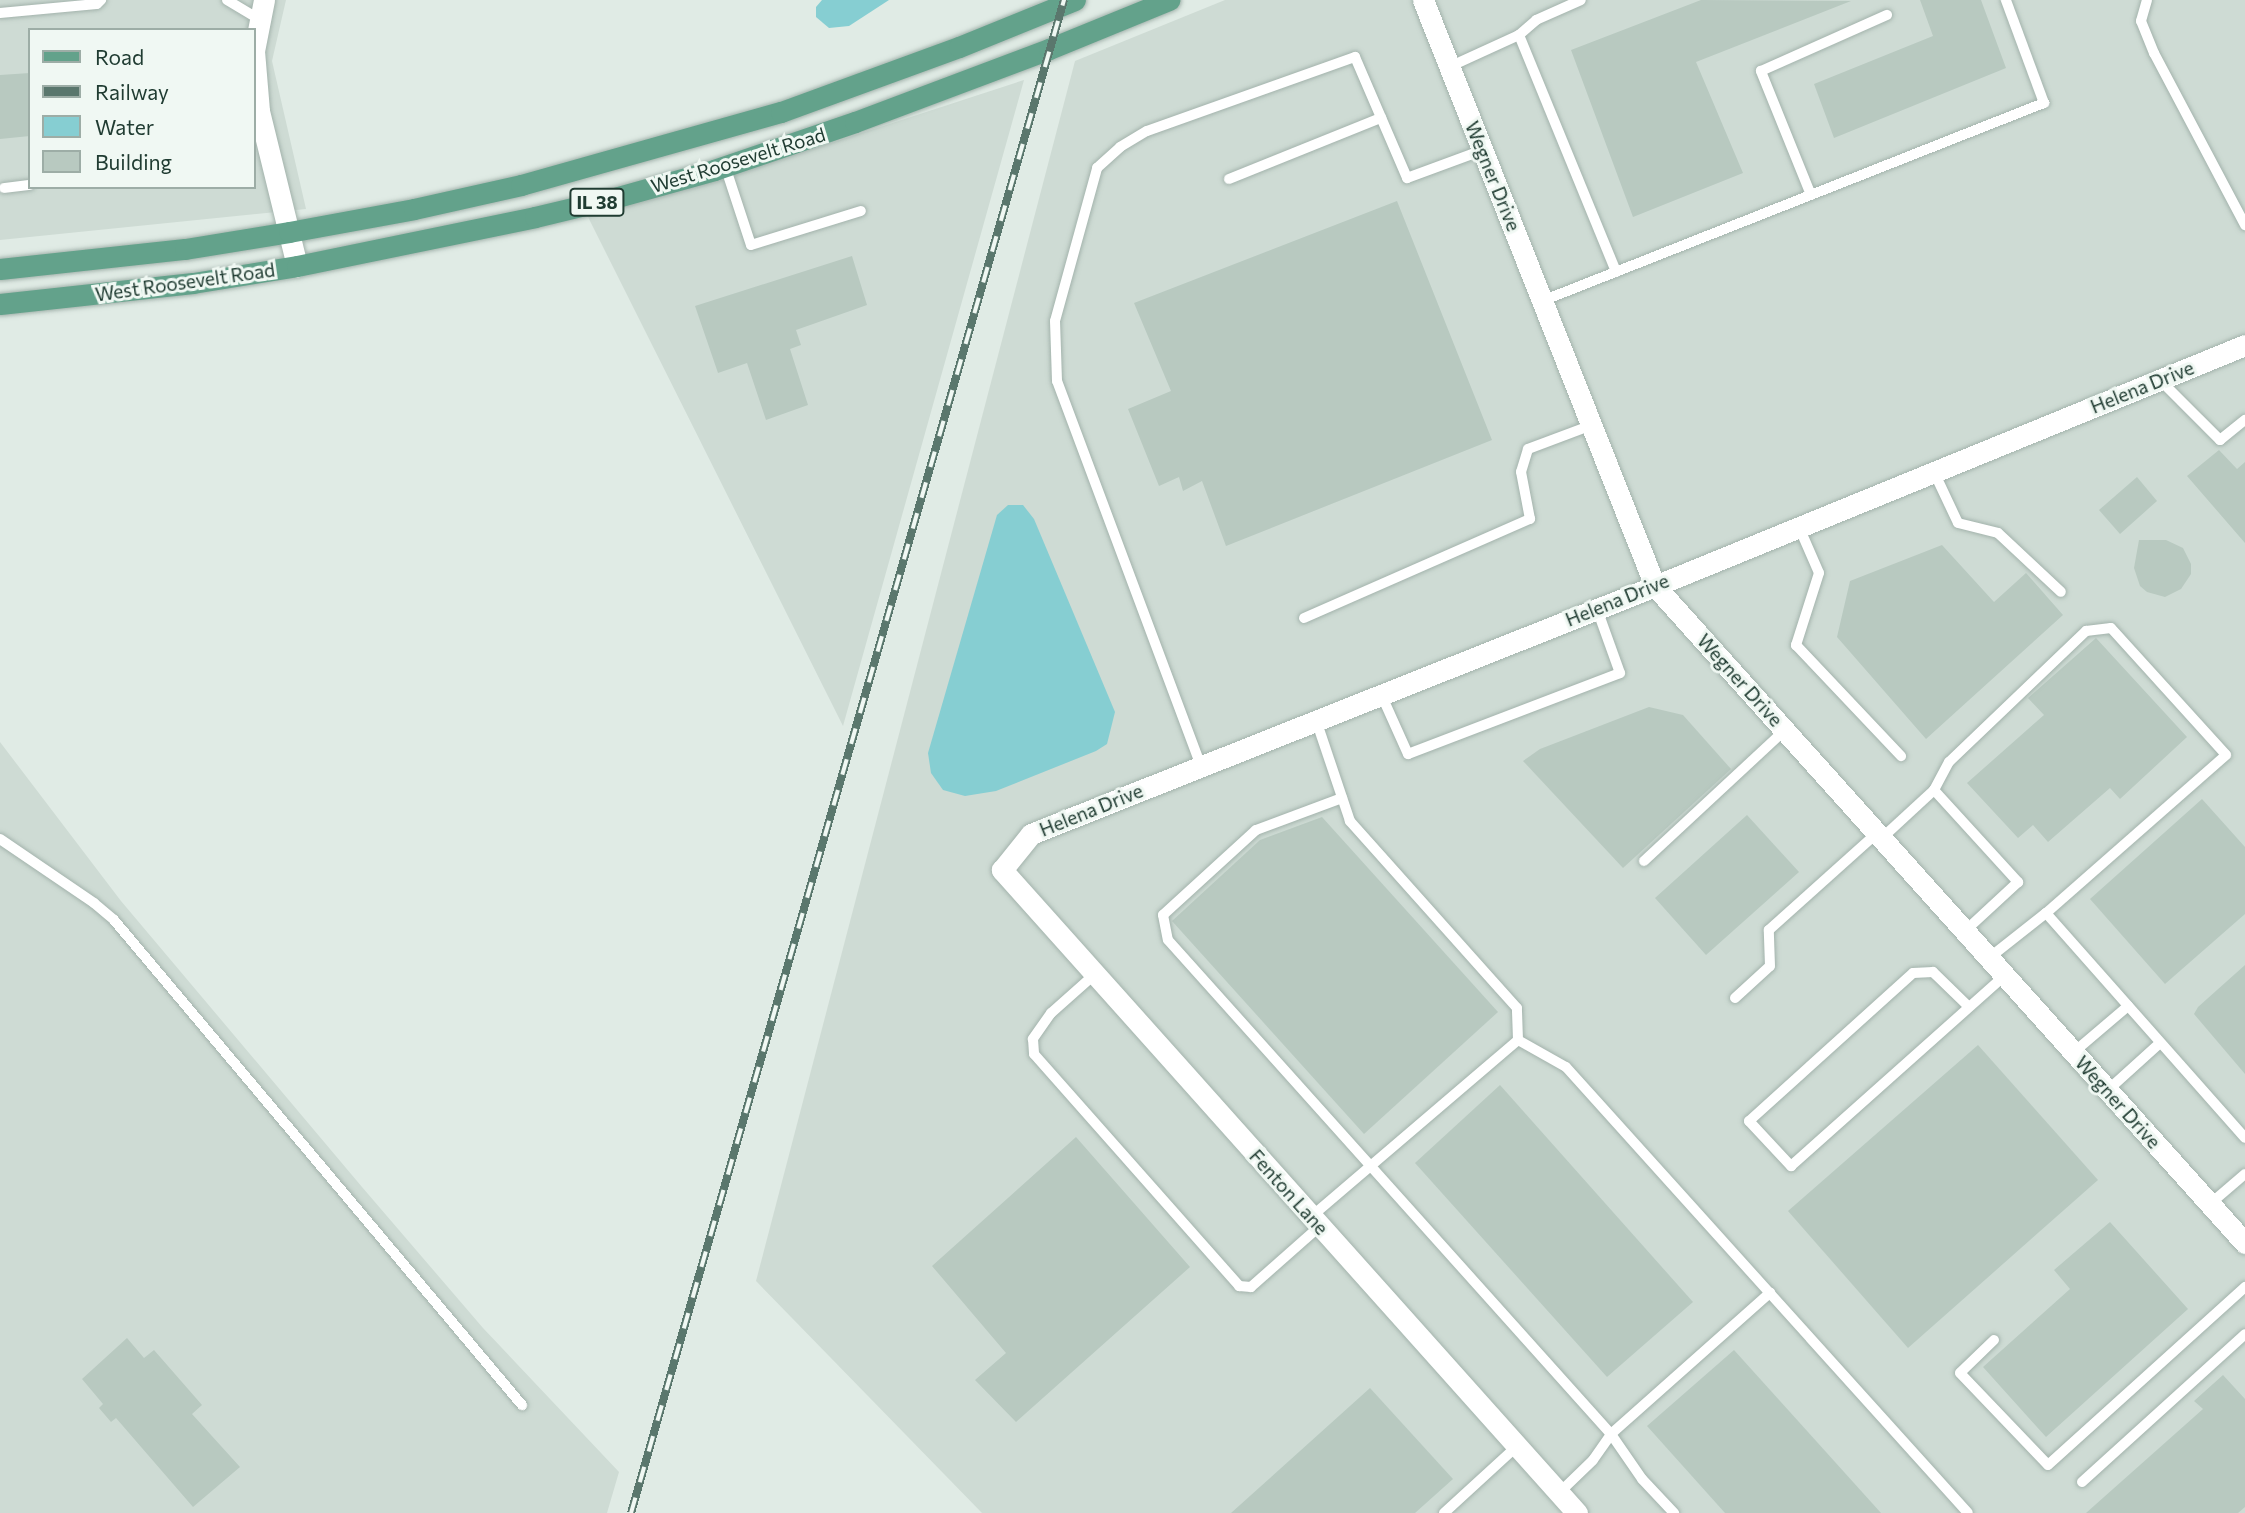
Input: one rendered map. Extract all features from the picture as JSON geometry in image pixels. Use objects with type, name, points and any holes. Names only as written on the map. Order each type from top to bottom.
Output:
[{"type":"main road","name":"West Roosevelt Road","points":[[0,269],[185,248],[289,232],[508,188],[700,136],[850,88],[1074,0]]},
{"type":"main road","name":"West Roosevelt Road","points":[[0,304],[194,283],[297,266],[535,217],[725,166],[918,100],[1169,0]]},
{"type":"street","name":"Wegner Drive","points":[[1423,0],[1655,586],[2245,1243]]},
{"type":"street","points":[[256,41],[262,10]]},
{"type":"street","points":[[256,75],[262,160],[289,232],[297,266]]},
{"type":"street","name":"Helena Drive","points":[[1002,870],[1031,834],[1655,586],[2245,345]]},
{"type":"street","name":"Fenton Lane","points":[[1002,870],[1577,1513]]},
{"type":"lane","points":[[0,13],[97,4],[101,0]]},
{"type":"lane","points":[[227,0],[262,10]]},
{"type":"lane","points":[[1449,66],[1519,35],[1536,20],[1581,0]]},
{"type":"lane","points":[[1542,301],[2044,103],[2006,0]]},
{"type":"lane","points":[[2147,0],[2141,21],[2154,53],[2245,225]]},
{"type":"lane","points":[[1811,195],[1761,71],[1887,15]]},
{"type":"lane","points":[[1519,35],[1616,272]]},
{"type":"lane","points":[[1201,766],[1057,381],[1055,321],[1097,168],[1120,147],[1147,131],[1355,57],[1408,178],[1483,150]]},
{"type":"lane","points":[[1229,179],[1381,118]]},
{"type":"lane","points":[[725,166],[751,245],[861,211]]},
{"type":"lane","points":[[4,188],[28,185]]},
{"type":"lane","points":[[2160,380],[2220,440],[2245,420]]},
{"type":"lane","points":[[1304,618],[1530,519],[1521,472],[1528,449],[1592,425]]},
{"type":"lane","points":[[1934,472],[1958,523],[1998,533],[2061,592]]},
{"type":"lane","points":[[1799,527],[1819,573],[1796,645],[1901,756]]},
{"type":"lane","points":[[1381,694],[1408,754],[1620,673],[1597,609]]},
{"type":"lane","points":[[1735,999],[1770,967],[1769,930],[1934,790],[1949,762],[2086,631],[2111,628],[2226,755],[2046,913],[1989,958]]},
{"type":"lane","points":[[1316,720],[1350,821],[1517,1008],[1518,1040]]},
{"type":"lane","points":[[1644,861],[1785,730]]},
{"type":"lane","points":[[1934,790],[2018,882],[1965,931]]},
{"type":"lane","points":[[1342,798],[1256,830],[1163,915],[1168,940],[1611,1434],[1642,1479],[1674,1513]]},
{"type":"lane","points":[[0,839],[94,903],[114,920],[522,1405]]},
{"type":"lane","points":[[2046,913],[2245,1138]]},
{"type":"lane","points":[[1968,1006],[1933,972],[1913,973],[1749,1121],[1791,1166],[2005,975]]},
{"type":"lane","points":[[1095,974],[1051,1013],[1032,1039],[1034,1054],[1239,1286],[1251,1287],[1370,1167],[1518,1040]]},
{"type":"lane","points":[[2074,1052],[2128,1006]]},
{"type":"lane","points":[[1518,1040],[1566,1067],[1968,1513]]},
{"type":"lane","points":[[2108,1090],[2160,1043]]},
{"type":"lane","points":[[2210,1204],[2245,1174]]},
{"type":"lane","points":[[1994,1340],[1960,1373],[2048,1465],[2245,1287]]},
{"type":"lane","points":[[1559,1493],[1593,1460],[1611,1434],[1770,1293]]},
{"type":"lane","points":[[2082,1482],[2245,1334]]},
{"type":"lane","points":[[1444,1513],[1517,1446]]},
{"type":"shaded area","points":[[0,0],[286,0],[272,61],[306,209],[0,240]]},
{"type":"shaded area","points":[[1225,0],[2245,0],[2245,1513],[982,1513],[756,1281],[1075,61]]},
{"type":"shaded area","points":[[1024,80],[843,726],[588,217],[828,144]]},
{"type":"shaded area","points":[[0,742],[121,901],[362,1187],[483,1328],[619,1472],[607,1513],[0,1513]]},
{"type":"water","points":[[822,0],[889,0],[849,26],[829,28],[816,17],[816,7]]},
{"type":"water","points":[[1008,505],[1023,505],[1034,519],[1115,712],[1107,744],[1096,751],[996,791],[965,796],[943,790],[931,773],[928,753],[997,515]]},
{"type":"building","points":[[1701,0],[1851,1],[1696,62],[1743,173],[1633,217],[1571,50]]},
{"type":"building","points":[[1920,0],[1981,0],[2006,68],[1834,138],[1814,84],[1933,36]]},
{"type":"building","points":[[28,73],[28,136],[0,139],[0,75]]},
{"type":"building","points":[[1397,201],[1492,440],[1226,546],[1202,481],[1183,491],[1179,477],[1159,486],[1128,409],[1171,391],[1134,303]]},
{"type":"building","points":[[852,256],[867,305],[796,330],[801,345],[790,349],[808,405],[766,420],[747,363],[718,373],[695,306]]},
{"type":"building","points":[[2219,450],[2237,469],[2245,462],[2245,543],[2187,476]]},
{"type":"building","points":[[2137,477],[2157,501],[2120,534],[2099,510]]},
{"type":"building","points":[[2139,540],[2166,540],[2183,548],[2191,564],[2191,574],[2181,589],[2165,597],[2147,592],[2140,586],[2134,568]]},
{"type":"building","points":[[1942,545],[1994,602],[2026,573],[2063,615],[1926,739],[1837,637],[1850,581]]},
{"type":"building","points":[[2096,638],[2187,737],[2120,799],[2110,788],[2048,842],[2033,825],[2018,838],[1967,783],[2044,715],[2028,698]]},
{"type":"building","points":[[1649,707],[1683,715],[1731,769],[1623,868],[1523,761],[1540,749]]},
{"type":"building","points":[[2202,799],[2245,847],[2245,914],[2165,984],[2090,899]]},
{"type":"building","points":[[1747,815],[1799,872],[1706,955],[1655,898]]},
{"type":"building","points":[[1322,817],[1498,1012],[1364,1134],[1172,921],[1260,840]]},
{"type":"building","points":[[2245,965],[2245,1074],[2194,1014],[2198,1007]]},
{"type":"building","points":[[1978,1045],[2098,1180],[1908,1348],[1788,1211]]},
{"type":"building","points":[[1500,1085],[1693,1302],[1607,1377],[1415,1163]]},
{"type":"building","points":[[1076,1137],[1190,1267],[1016,1422],[975,1380],[1006,1353],[932,1266]]},
{"type":"building","points":[[2110,1222],[2188,1309],[2046,1437],[1983,1367],[2070,1289],[2054,1270]]},
{"type":"building","points":[[127,1338],[144,1358],[154,1350],[202,1405],[192,1414],[240,1467],[193,1507],[116,1418],[111,1422],[99,1408],[103,1404],[82,1379]]},
{"type":"building","points":[[1734,1350],[1881,1513],[1725,1513],[1647,1426]]},
{"type":"building","points":[[2223,1375],[2245,1399],[2245,1507],[2238,1513],[2086,1513],[2203,1409],[2194,1401]]},
{"type":"building","points":[[1370,1388],[1453,1479],[1415,1513],[1231,1513]]},
{"type":"railway","points":[[631,1513],[1064,0]]}]
